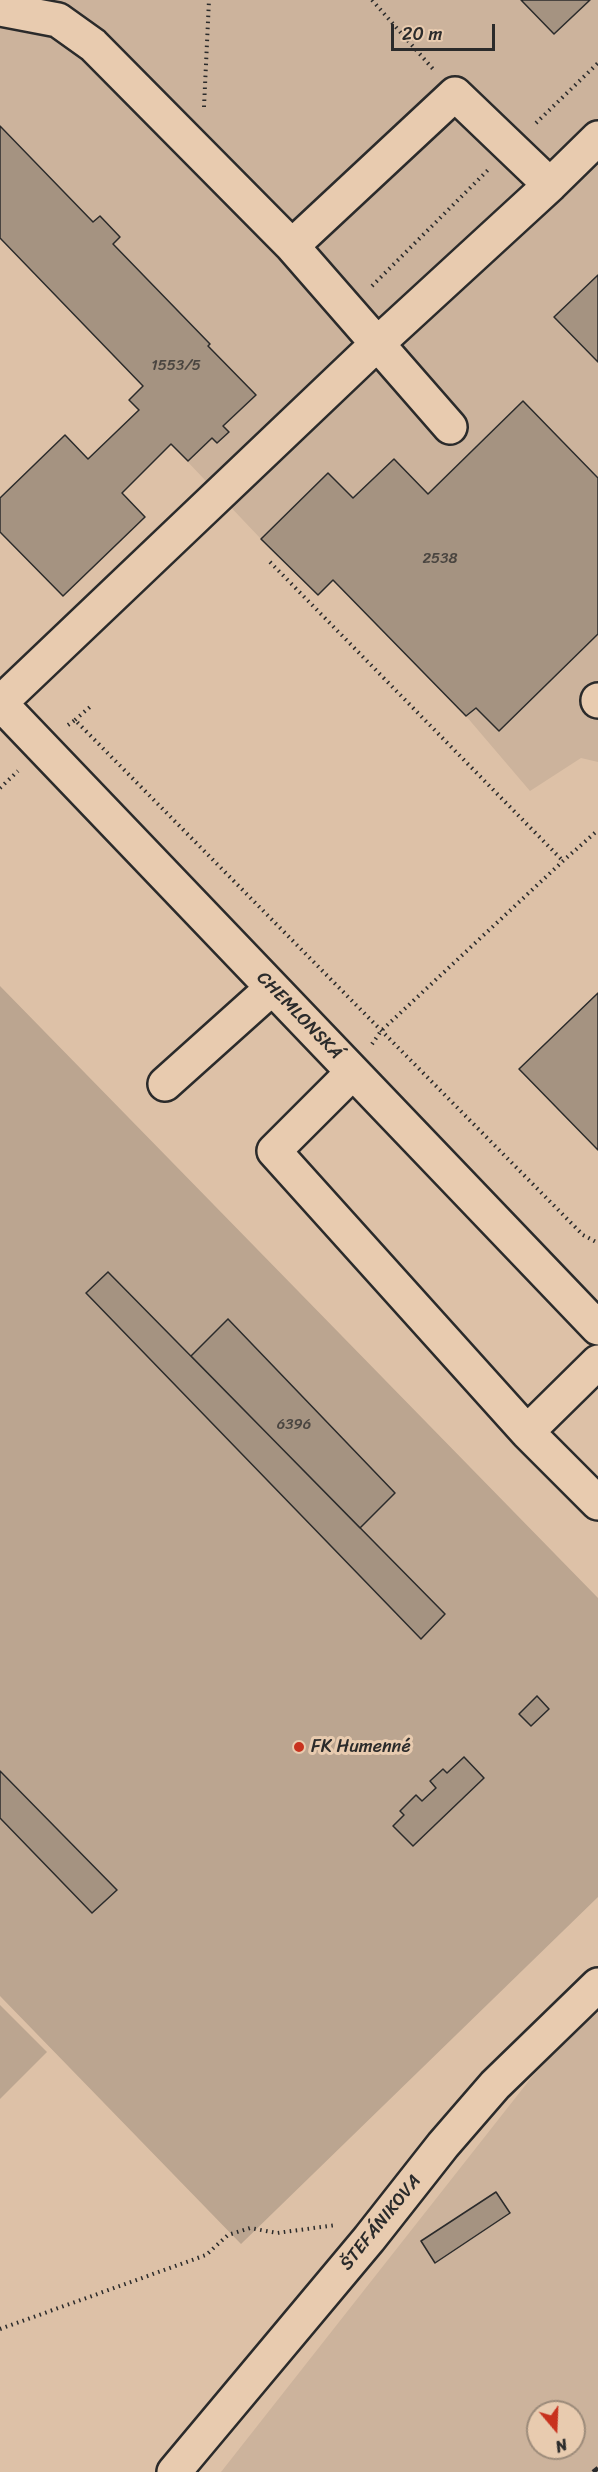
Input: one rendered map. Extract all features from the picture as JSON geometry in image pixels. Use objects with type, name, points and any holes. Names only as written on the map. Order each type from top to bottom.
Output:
[{"type":"street","points":[[0,9],[58,20],[93,45],[292,246],[450,427]]},
{"type":"street","points":[[292,246],[455,94],[550,185]]},
{"type":"street","points":[[0,703],[377,344],[598,138]]},
{"type":"street","name":"CHEMLONSKÁ","points":[[0,703],[596,1323]]},
{"type":"street","points":[[165,1084],[272,988]]},
{"type":"street","points":[[353,1072],[274,1151],[527,1432],[598,1503]]},
{"type":"street","points":[[527,1432],[598,1362]]},
{"type":"street","name":"ŠTEFÁNIKOVA","points":[[174,2472],[495,2085],[598,1985]]},
{"type":"path","points":[[202,156],[209,0]]},
{"type":"path","points":[[372,0],[455,94]]},
{"type":"path","points":[[349,309],[598,63]]},
{"type":"path","points":[[270,562],[563,861]]},
{"type":"path","points":[[0,788],[91,706]]},
{"type":"path","points":[[75,720],[584,1235],[598,1243]]},
{"type":"path","points":[[353,1072],[381,1031],[598,831]]},
{"type":"path","points":[[0,2329],[206,2255],[228,2235],[250,2228],[277,2233],[345,2223]]},
{"type":"shaded area","points":[[0,0],[598,0],[598,762],[581,758],[530,791],[466,716],[333,580],[318,595],[261,539],[129,400],[143,386],[0,238]]},
{"type":"shaded area","name":"FK Humenné","points":[[0,986],[598,1598],[598,1897],[241,2244],[0,1996]]},
{"type":"shaded area","points":[[0,2005],[47,2052],[0,2099]]},
{"type":"shaded area","points":[[598,2009],[598,2472],[221,2472],[531,2078]]},
{"type":"building","points":[[521,0],[590,0],[554,34]]},
{"type":"building","points":[[0,126],[93,222],[100,216],[120,237],[113,244],[256,395],[223,426],[229,432],[217,443],[212,438],[188,461],[171,444],[122,493],[145,517],[63,596],[0,532],[0,498],[65,435],[88,459],[139,410],[129,400],[143,386],[0,238]]},
{"type":"building","points":[[598,275],[598,362],[554,317]]},
{"type":"building","points":[[523,401],[598,478],[598,634],[499,731],[476,708],[466,716],[333,580],[318,595],[261,539],[328,473],[353,498],[394,459],[428,494]]},
{"type":"building","points":[[598,993],[598,1150],[519,1069]]},
{"type":"building","points":[[108,1272],[445,1614],[421,1639],[86,1293]]},
{"type":"building","points":[[228,1319],[395,1493],[360,1528],[191,1356]]},
{"type":"building","points":[[537,1696],[549,1709],[531,1726],[519,1714]]},
{"type":"building","points":[[464,1757],[484,1778],[413,1846],[393,1826],[404,1815],[400,1811],[416,1795],[422,1801],[436,1788],[430,1781],[443,1769],[447,1773]]},
{"type":"building","points":[[0,1771],[117,1890],[92,1913],[0,1818]]},
{"type":"building","points":[[496,2192],[510,2213],[435,2263],[421,2241]]},
{"type":"railway","points":[[593,2472],[598,2468]]},
{"type":"place","name":"FK Humenné","points":[[299,1747]]}]
